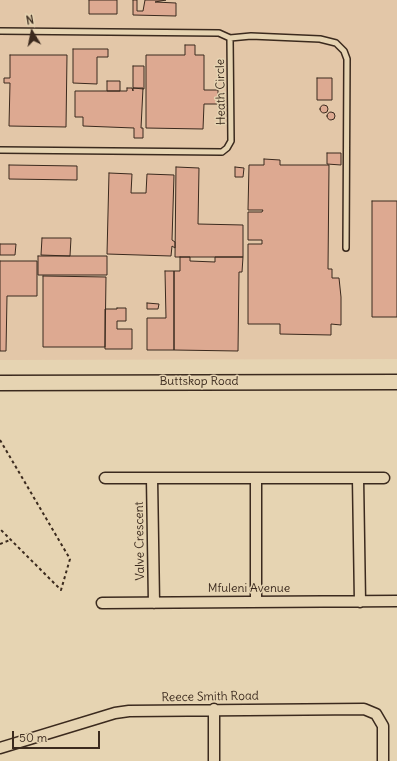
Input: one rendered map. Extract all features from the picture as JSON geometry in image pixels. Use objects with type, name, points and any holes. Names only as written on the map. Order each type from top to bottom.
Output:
[{"type":"street","name":"Buttskop Road","points":[[0,382],[397,382]]},
{"type":"street","points":[[105,478],[384,478]]},
{"type":"street","name":"Valve Crescent","points":[[152,478],[154,603]]},
{"type":"street","points":[[256,478],[256,602]]},
{"type":"street","points":[[358,478],[360,602]]},
{"type":"street","name":"Mfuleni Avenue","points":[[102,603],[397,601]]},
{"type":"street","points":[[214,709],[214,761]]},
{"type":"street","name":"Reece Smith Road","points":[[0,748],[115,713],[214,709],[364,710],[371,711],[380,719],[383,726],[382,761]]},
{"type":"lane","points":[[0,31],[219,33],[230,38],[251,36],[320,39],[336,43],[344,51],[347,59],[346,248]]},
{"type":"lane","name":"Heath Circle","points":[[0,150],[222,152],[227,148],[231,141],[230,38]]},
{"type":"path","points":[[0,440],[70,559],[61,590],[0,529]]},
{"type":"path","points":[[0,544],[11,540]]},
{"type":"shaded area","points":[[0,0],[397,0],[397,359],[0,360]]},
{"type":"building","points":[[89,0],[117,0],[117,14],[89,14]]},
{"type":"building","points":[[133,0],[137,0],[137,11],[143,11],[145,0],[166,0],[155,2],[176,3],[176,16],[133,15]]},
{"type":"building","points":[[185,45],[195,45],[195,55],[204,55],[204,90],[218,90],[218,104],[204,104],[203,129],[146,128],[146,55],[185,55]]},
{"type":"building","points":[[73,49],[108,49],[108,57],[97,57],[97,84],[73,83]]},
{"type":"building","points":[[10,55],[67,55],[66,127],[9,126],[10,83],[4,83],[4,78],[10,78]]},
{"type":"building","points":[[133,66],[144,66],[144,89],[133,88]]},
{"type":"building","points":[[317,78],[332,78],[332,100],[317,100]]},
{"type":"building","points":[[107,81],[120,81],[120,91],[107,91]]},
{"type":"building","points":[[127,88],[132,88],[133,91],[133,88],[143,88],[141,128],[143,128],[143,138],[134,138],[134,128],[83,126],[83,117],[75,117],[75,91],[127,91]]},
{"type":"building","points":[[324,105],[327,106],[327,112],[324,113],[321,112],[320,109],[321,106]]},
{"type":"building","points":[[329,112],[333,112],[335,116],[333,120],[329,120],[327,118],[327,114]]},
{"type":"building","points":[[327,153],[341,153],[341,165],[327,164]]},
{"type":"building","points":[[264,159],[280,160],[280,165],[329,165],[328,269],[332,269],[332,278],[339,278],[341,297],[341,325],[331,324],[331,335],[280,334],[280,324],[248,324],[248,244],[262,244],[262,240],[248,240],[248,212],[262,212],[263,210],[248,210],[249,165],[264,165]]},
{"type":"building","points":[[9,165],[77,166],[77,180],[9,179]]},
{"type":"building","points":[[176,167],[199,168],[198,224],[243,225],[243,257],[175,257]]},
{"type":"building","points":[[235,167],[244,168],[243,177],[235,177]]},
{"type":"building","points":[[109,173],[132,174],[131,193],[146,193],[147,174],[174,175],[172,240],[175,242],[175,248],[172,246],[171,256],[107,254]]},
{"type":"building","points":[[372,201],[397,201],[397,317],[372,317]]},
{"type":"building","points":[[42,238],[71,238],[70,256],[41,255]]},
{"type":"building","points":[[0,244],[16,244],[15,255],[0,255]]},
{"type":"building","points":[[38,256],[107,256],[107,275],[38,275]]},
{"type":"building","points":[[180,257],[190,257],[190,261],[215,262],[215,257],[243,257],[242,272],[239,272],[238,351],[174,350],[174,271],[180,271]]},
{"type":"building","points":[[0,261],[37,261],[37,296],[7,296],[6,351],[0,351]]},
{"type":"building","points":[[165,271],[174,271],[174,350],[147,350],[147,318],[166,318]]},
{"type":"building","points":[[43,276],[106,277],[105,347],[43,347]]},
{"type":"building","points":[[147,303],[159,304],[158,309],[147,309]]},
{"type":"building","points":[[126,308],[126,321],[117,321],[117,329],[132,329],[132,349],[105,349],[105,309]]}]
